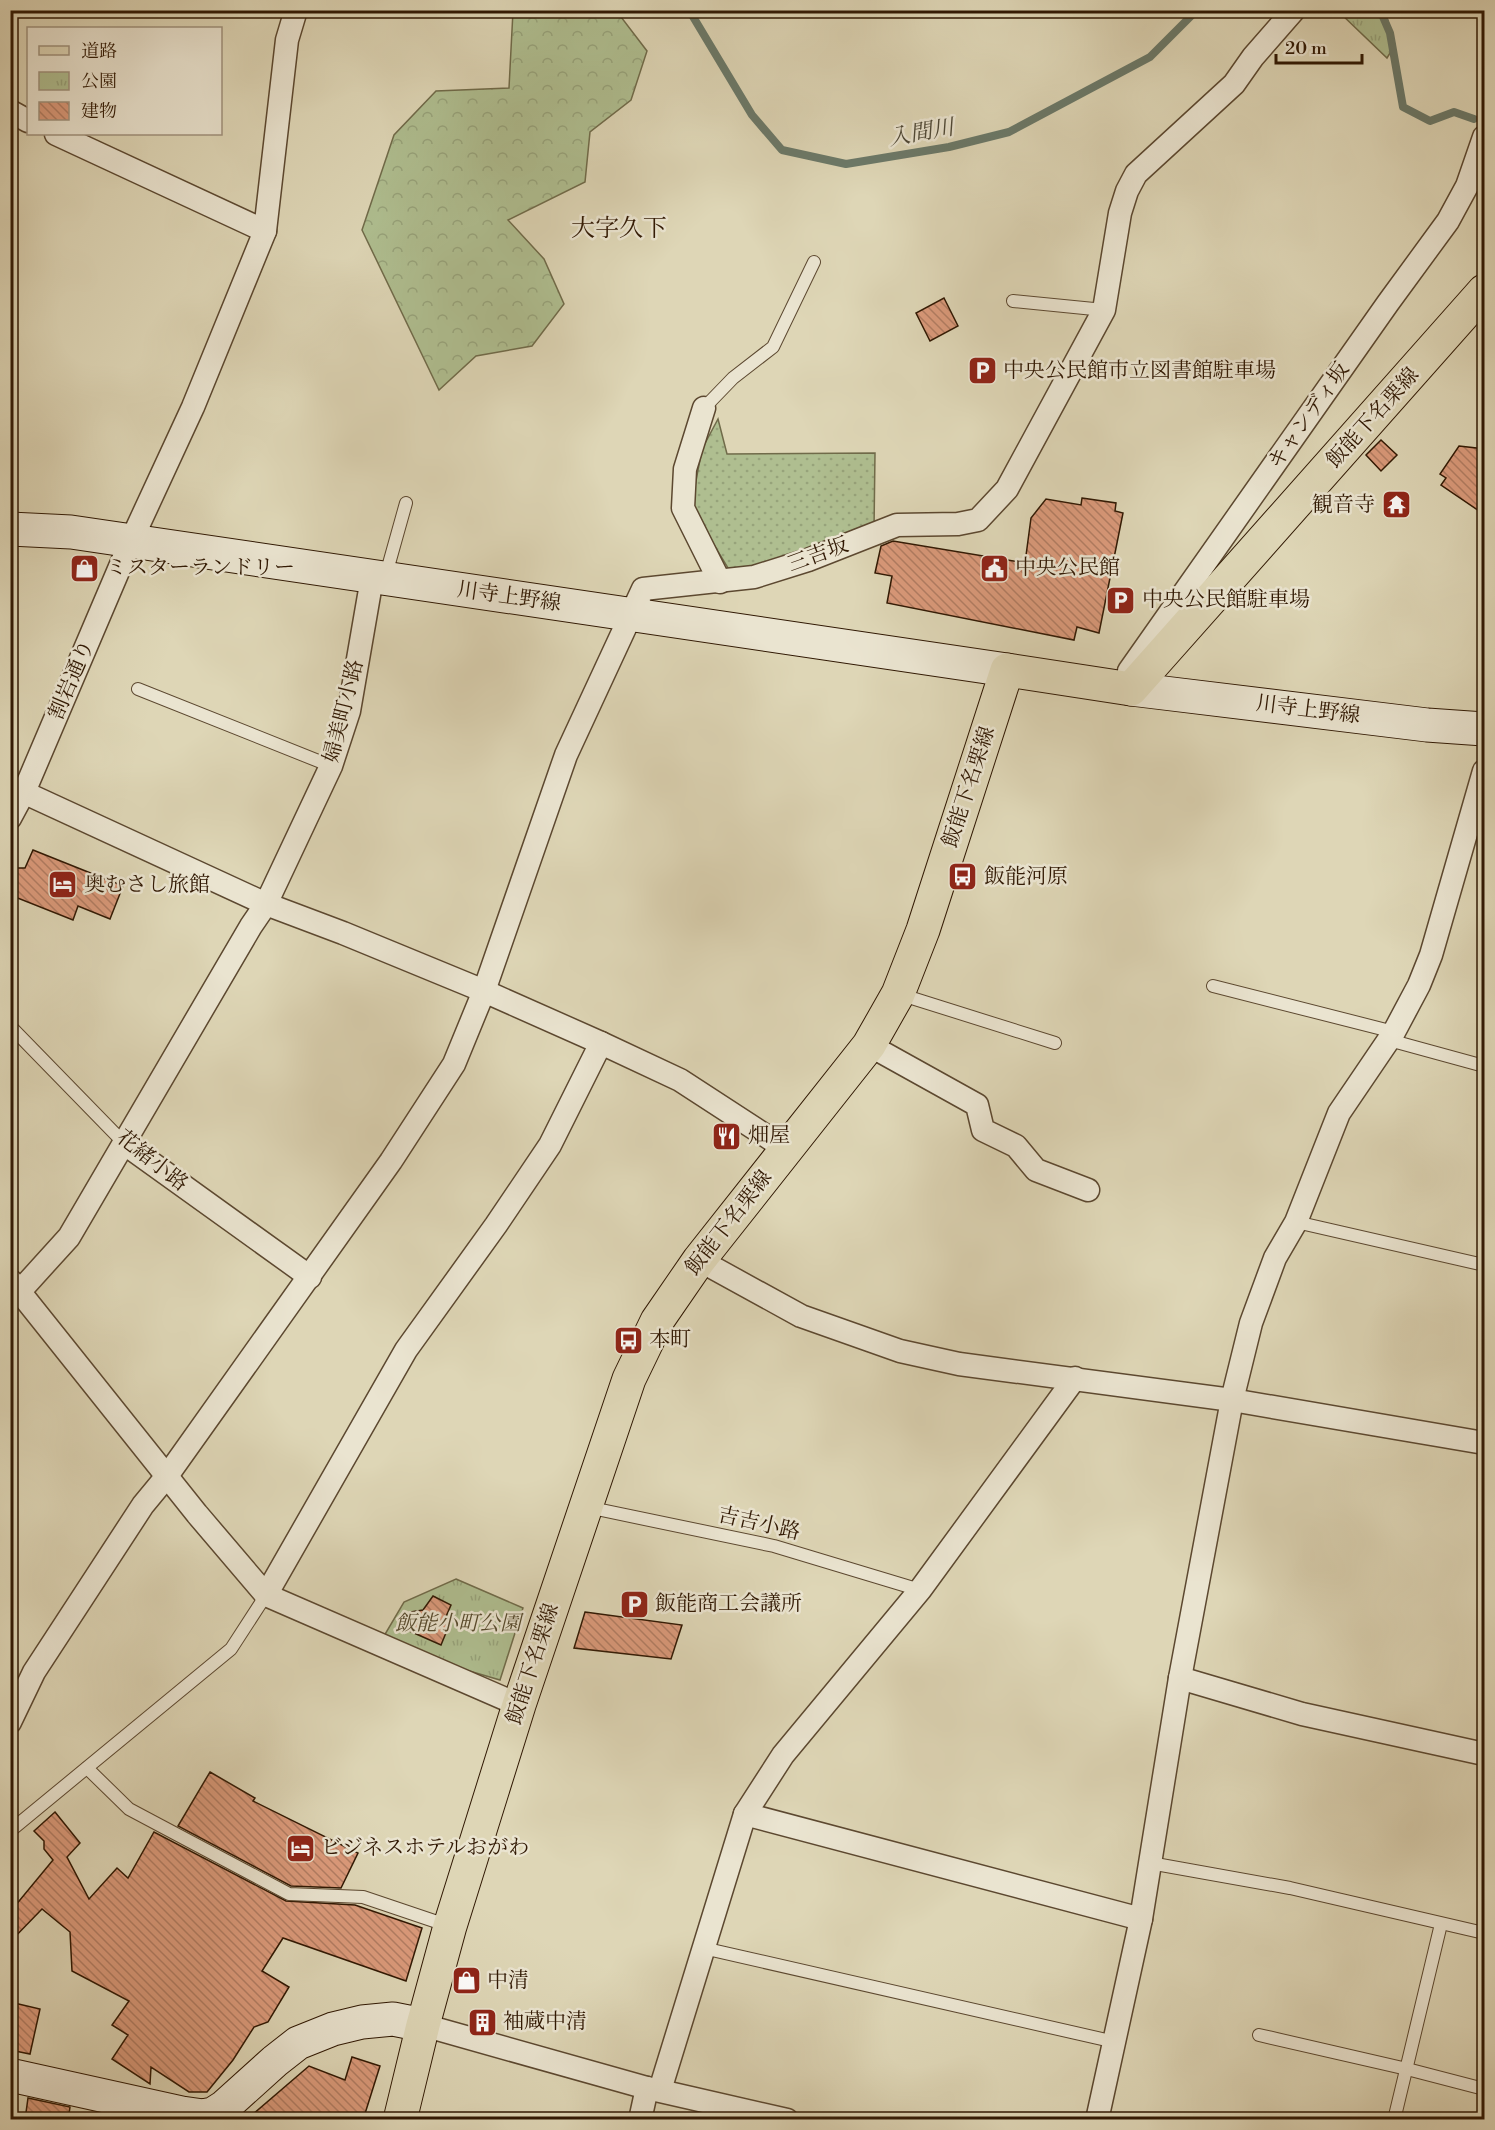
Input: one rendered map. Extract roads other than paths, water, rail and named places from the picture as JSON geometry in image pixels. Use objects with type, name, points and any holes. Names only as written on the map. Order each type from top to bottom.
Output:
[{"type":"main road","name":"飯能下名栗線","points":[[1125,688],[1485,291]]},
{"type":"main road","name":"飯能下名栗線","points":[[400,2120],[450,1926],[519,1705],[630,1379],[657,1321],[699,1260],[869,1045],[898,994],[923,930],[1007,670]]},
{"type":"main road","points":[[1007,670],[1125,688]]},
{"type":"street","name":"割岩通り","points":[[10,818],[17,789],[193,408],[265,231],[287,40],[296,10]]},
{"type":"street","name":"三吉坂","points":[[632,615],[643,589],[754,577],[808,560],[897,525],[958,524],[978,520],[1007,489],[1104,310],[1120,213],[1127,191],[1136,174],[1234,84],[1253,57],[1294,10]]},
{"type":"street","points":[[58,135],[265,231]]},
{"type":"street","name":"キャンディ坂","points":[[1125,688],[1388,303],[1448,221],[1467,186],[1485,137]]},
{"type":"street","points":[[704,408],[685,469],[683,508],[720,582]]},
{"type":"street","name":"川寺上野線","points":[[10,528],[70,532],[1007,670]]},
{"type":"street","name":"婦美町小路","points":[[14,1289],[69,1237],[266,904],[331,766],[348,711],[379,579]]},
{"type":"street","points":[[10,1722],[34,1672],[143,1505],[167,1476],[392,1161],[454,1064],[484,991],[566,755],[632,615]]},
{"type":"street","name":"川寺上野線","points":[[1125,688],[1427,725],[1485,729]]},
{"type":"street","points":[[1097,2120],[1140,1919],[1180,1678],[1232,1400],[1251,1323],[1275,1258],[1296,1222],[1339,1113],[1391,1036],[1419,985],[1475,838],[1485,771]]},
{"type":"street","points":[[17,789],[266,904],[484,991],[601,1043],[680,1080],[786,1149]]},
{"type":"street","points":[[266,1595],[406,1350],[496,1225],[550,1144],[601,1043]]},
{"type":"street","points":[[869,1045],[977,1105],[983,1130],[1016,1146],[1035,1170],[1088,1190]]},
{"type":"street","name":"花緒小路","points":[[125,1144],[310,1277]]},
{"type":"street","points":[[699,1260],[801,1316],[900,1351],[959,1364],[1232,1400],[1485,1443]]},
{"type":"street","points":[[14,1289],[266,1595],[519,1705]]},
{"type":"street","points":[[639,2120],[654,2089],[703,1948],[744,1814],[783,1755],[920,1590],[1074,1378]]},
{"type":"street","points":[[10,1674],[34,1672]]},
{"type":"street","points":[[1180,1678],[1302,1714],[1485,1754]]},
{"type":"street","points":[[744,1814],[1140,1919]]},
{"type":"street","points":[[10,2075],[190,2117],[213,2114],[298,2043],[333,2029],[362,2022],[393,2019],[423,2025],[654,2089],[787,2120]]},
{"type":"lane","points":[[704,408],[733,378],[773,347],[814,262]]},
{"type":"lane","points":[[1013,301],[1104,310]]},
{"type":"lane","name":"婦美町小路","points":[[379,579],[406,503]]},
{"type":"lane","points":[[138,689],[331,766]]},
{"type":"lane","points":[[1213,986],[1391,1036],[1485,1066]]},
{"type":"lane","points":[[898,994],[1055,1043]]},
{"type":"lane","name":"花緒小路","points":[[10,1026],[125,1144]]},
{"type":"lane","points":[[1296,1222],[1485,1265]]},
{"type":"lane","name":"吉吉小路","points":[[586,1507],[774,1546],[920,1590]]},
{"type":"lane","points":[[10,1831],[231,1649],[266,1595]]},
{"type":"lane","points":[[87,1768],[129,1809],[289,1894],[363,1897],[450,1926]]},
{"type":"lane","points":[[1150,1863],[1290,1888],[1485,1933]]},
{"type":"lane","points":[[1394,2120],[1441,1924]]},
{"type":"lane","points":[[703,1948],[1115,2042]]},
{"type":"lane","points":[[1258,2035],[1485,2089]]},
{"type":"waterway","name":"入間川","points":[[689,10],[752,115],[782,150],[846,164],[949,147],[1009,132],[1150,57],[1197,10]]},
{"type":"waterway","points":[[1380,10],[1390,33],[1403,107],[1430,121],[1454,112],[1474,119]]},
{"type":"place","name":"中央公民館市立図書館駐車場","points":[[982,371]]},
{"type":"place","name":"観音寺","points":[[1396,505]]},
{"type":"place","name":"ミスターランドリー","points":[[85,568]]},
{"type":"place","name":"中央公民館","points":[[994,568]]},
{"type":"place","name":"中央公民館駐車場","points":[[1121,600]]},
{"type":"place","name":"飯能河原","points":[[963,877]]},
{"type":"place","name":"奥むさし旅館","points":[[63,885]]},
{"type":"place","name":"畑屋","points":[[727,1136]]},
{"type":"place","name":"本町","points":[[628,1340]]},
{"type":"place","name":"飯能商工会議所","points":[[634,1604]]},
{"type":"place","name":"ビジネスホテルおがわ","points":[[300,1848]]},
{"type":"place","name":"中清","points":[[466,1981]]},
{"type":"place","name":"袖蔵中清","points":[[482,2022]]},
{"type":"district","name":"大字久下","points":[[619,229]]},
{"type":"park label","name":"飯能小町公園","points":[[458,1624]]}]
